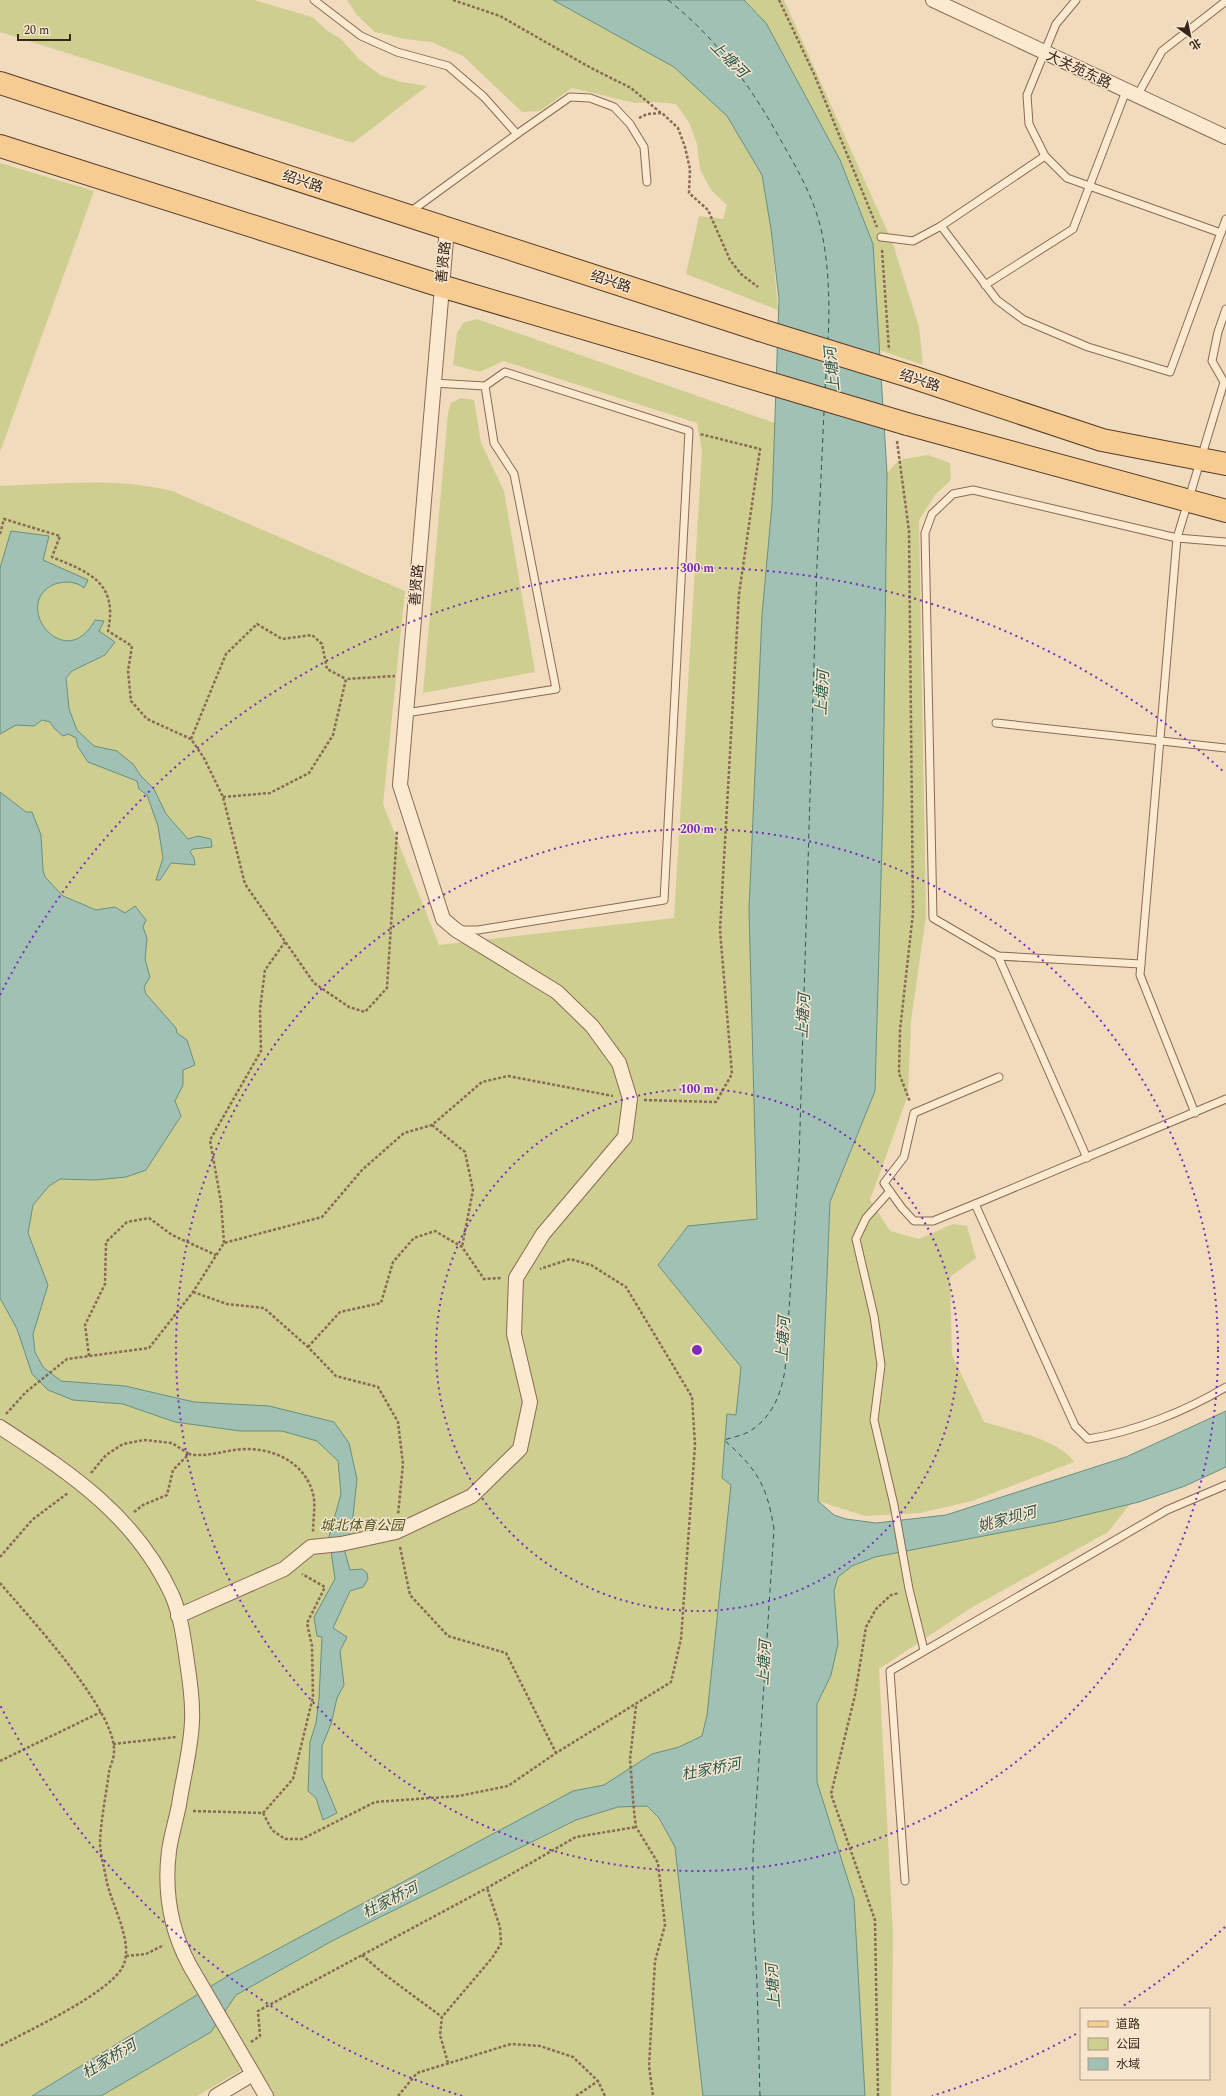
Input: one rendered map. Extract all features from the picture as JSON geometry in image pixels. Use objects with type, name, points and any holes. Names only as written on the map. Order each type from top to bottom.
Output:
[{"type":"main road","name":"绍兴路","points":[[0,83],[760,330],[912,377],[1102,440],[1226,464]]},
{"type":"main road","points":[[0,146],[441,286],[769,383],[902,429],[1226,510]]},
{"type":"street","name":"大关苑东路","points":[[933,0],[1226,137]]},
{"type":"street","name":"善贤路","points":[[447,228],[400,785],[443,919],[456,930],[557,992],[592,1026],[619,1063],[630,1099]]},
{"type":"street","points":[[178,1616],[284,1569],[311,1547],[341,1544],[396,1532],[472,1496],[520,1449],[530,1402],[514,1334],[516,1278],[543,1234],[625,1137],[630,1099]]},
{"type":"street","points":[[3,1421],[69,1472],[122,1521],[157,1566],[172,1596],[183,1631],[189,1678],[192,1721],[178,1811],[169,1851],[168,1884],[171,1918],[176,1934],[190,1966],[266,2096]]},
{"type":"street","points":[[216,2096],[253,2074]]},
{"type":"lane","points":[[314,0],[361,36],[397,52],[448,66],[484,97],[517,134]]},
{"type":"lane","points":[[1076,0],[1056,24],[1027,95],[1030,124],[1045,156],[1067,178],[1221,233]]},
{"type":"lane","points":[[985,285],[1073,229],[1089,185],[1131,93],[1162,51],[1226,2]]},
{"type":"lane","points":[[406,215],[570,97],[590,98],[614,107],[630,124],[644,147],[647,182]]},
{"type":"lane","points":[[881,237],[913,240],[940,226],[1045,156]]},
{"type":"lane","points":[[940,226],[997,300],[1024,320],[1088,347],[1170,372],[1226,219]]},
{"type":"lane","points":[[1195,1113],[1140,975],[1177,538],[1199,459],[1225,382],[1212,361],[1218,332],[1226,309]]},
{"type":"lane","points":[[433,383],[485,386],[505,372],[690,431],[664,900],[478,930],[456,930]]},
{"type":"lane","points":[[406,713],[556,689],[514,474],[494,443],[485,386]]},
{"type":"lane","points":[[1141,964],[998,956],[933,918],[925,533],[932,514],[953,494],[973,490],[1177,538],[1226,542]]},
{"type":"lane","points":[[996,723],[1160,739],[1226,748]]},
{"type":"lane","points":[[998,956],[1087,1158]]},
{"type":"lane","points":[[999,1077],[914,1113],[904,1157],[884,1183],[902,1208],[914,1221],[933,1221],[1226,1099]]},
{"type":"lane","points":[[890,1191],[866,1218],[856,1239],[874,1316],[881,1365],[874,1420],[894,1505],[909,1589],[924,1650]]},
{"type":"lane","points":[[975,1204],[1075,1426],[1088,1439],[1113,1435],[1199,1403],[1226,1387]]},
{"type":"lane","points":[[906,1881],[890,1671],[1167,1510],[1226,1485]]},
{"type":"path","points":[[453,0],[500,16],[591,68],[631,88],[678,128],[685,147],[690,169],[689,193],[708,210],[730,260],[741,274],[758,287]]},
{"type":"path","points":[[780,0],[814,74],[881,237],[890,351]]},
{"type":"path","points":[[630,124],[647,114],[662,113]]},
{"type":"path","points":[[902,429],[900,472],[909,531],[913,913],[900,1030],[898,1073],[914,1113]]},
{"type":"path","points":[[224,1243],[322,1218],[362,1170],[404,1134],[432,1125],[482,1082],[508,1076],[630,1099],[716,1102],[732,1074],[720,930],[739,594],[760,449],[690,431]]},
{"type":"path","points":[[0,534],[4,519],[60,536],[52,557],[81,569],[101,583],[107,592],[111,604],[111,616],[108,631],[132,646],[128,671],[131,701],[147,719],[191,739],[204,758],[223,797],[244,884],[314,983],[349,1007],[365,1012],[387,988],[398,824]]},
{"type":"path","points":[[191,739],[226,654],[257,624],[282,639],[312,635],[322,644],[327,669],[346,680],[409,674]]},
{"type":"path","points":[[223,797],[270,793],[309,774],[333,735],[346,680]]},
{"type":"path","points":[[3,1421],[26,1392],[67,1359],[149,1348],[193,1292],[224,1243],[220,1202],[210,1140],[261,1051],[260,1009],[265,970],[285,942]]},
{"type":"path","points":[[432,1125],[465,1152],[473,1190],[462,1247]]},
{"type":"path","points":[[89,1356],[85,1325],[105,1284],[106,1242],[127,1222],[149,1218],[172,1235],[216,1255]]},
{"type":"path","points":[[263,1813],[272,1830],[285,1839],[302,1839],[375,1802],[459,1796],[508,1786],[556,1753],[636,1706],[671,1682],[681,1639],[695,1445],[692,1397],[626,1287],[591,1265],[570,1259],[516,1278],[484,1279],[462,1247],[435,1231],[414,1238],[393,1262],[381,1304],[340,1312],[308,1347]]},
{"type":"path","points":[[193,1292],[227,1304],[264,1308],[308,1347],[336,1376],[378,1387],[398,1422],[403,1464],[396,1532],[410,1595],[448,1636],[506,1653],[556,1753]]},
{"type":"path","points":[[0,1557],[32,1520],[52,1504],[83,1484],[106,1455],[123,1444],[144,1440],[172,1443],[189,1454],[202,1456],[247,1449],[268,1452],[292,1461],[305,1476],[314,1498],[311,1547]]},
{"type":"path","points":[[122,1521],[143,1505],[167,1494],[173,1470],[189,1454]]},
{"type":"path","points":[[178,1811],[263,1813],[293,1779],[314,1697],[312,1646],[307,1623],[325,1587],[304,1574],[284,1569]]},
{"type":"path","points":[[0,1583],[39,1627],[87,1690],[101,1712],[113,1744],[114,1752],[109,1770],[100,1843],[106,1881],[125,1941],[126,1956],[122,1968],[100,1989],[73,2006],[0,2046]]},
{"type":"path","points":[[878,2096],[875,1920],[831,1794],[855,1695],[866,1627],[876,1609],[891,1595],[909,1589]]},
{"type":"path","points":[[636,1706],[630,1759],[636,1827],[658,1863],[664,1925],[655,1960],[649,2066],[653,2096]]},
{"type":"path","points":[[0,1761],[101,1712]]},
{"type":"path","points":[[113,1744],[190,1735]]},
{"type":"path","points":[[239,2049],[260,2036],[258,2011],[488,1888],[576,1838],[636,1827]]},
{"type":"path","points":[[448,2063],[440,2035],[442,2017],[492,1958],[501,1944],[500,1927],[488,1888]]},
{"type":"path","points":[[126,1956],[146,1954],[162,1948],[176,1934]]},
{"type":"path","points":[[362,1955],[384,1974],[442,2017]]},
{"type":"path","points":[[398,2096],[417,2072],[511,2044],[540,2046],[573,2057],[598,2081],[605,2096]]},
{"type":"path","points":[[576,2096],[598,2081]]},
{"type":"green space","points":[[0,0],[254,0],[312,17],[328,31],[341,39],[359,59],[380,75],[401,82],[427,86],[353,143],[0,32]]},
{"type":"green space","points":[[347,0],[553,0],[674,67],[727,116],[762,175],[771,229],[778,310],[686,274],[699,216],[723,219],[727,205],[711,190],[700,169],[697,144],[689,122],[676,104],[655,102],[635,103],[572,88],[540,111],[522,112],[463,56],[431,42],[405,39],[375,32],[357,15]]},
{"type":"green space","points":[[744,0],[784,0],[893,244],[919,327],[923,365],[879,350],[873,244],[840,160],[766,23]]},
{"type":"green space","points":[[0,163],[94,191],[0,452]]},
{"type":"green space","name":"城北体育公园","points":[[477,319],[775,423],[772,505],[762,615],[749,909],[757,1220],[688,1226],[658,1264],[741,1367],[736,1415],[727,1415],[722,1478],[731,1485],[707,1715],[675,1847],[703,2096],[266,2096],[273,2091],[254,2063],[197,2096],[0,2096],[0,486],[87,482],[130,484],[172,491],[405,591],[383,804],[439,945],[674,918],[702,451],[697,423],[503,361],[480,372],[453,365],[457,333],[463,323]]},
{"type":"green space","points":[[461,398],[474,400],[481,443],[504,491],[535,672],[423,693],[448,413],[451,403]]},
{"type":"green space","points":[[928,455],[950,463],[951,480],[935,495],[919,520],[926,916],[911,1021],[908,1095],[870,1200],[890,1231],[919,1239],[953,1224],[967,1226],[976,1258],[950,1277],[952,1355],[984,1422],[1046,1441],[1067,1454],[1074,1462],[972,1501],[920,1513],[865,1516],[818,1501],[830,1202],[875,1091],[887,473],[899,460]]},
{"type":"green space","points":[[1130,1504],[1108,1532],[971,1608],[879,1669],[893,1934],[891,2096],[865,2096],[854,1899],[817,1782],[817,1704],[831,1675],[838,1644],[834,1591],[838,1577],[852,1566],[875,1557],[1056,1522]]},
{"type":"water","points":[[553,0],[744,0],[766,23],[840,160],[873,244],[887,473],[883,808],[875,1091],[830,1202],[818,1501],[834,1515],[846,1519],[876,1523],[946,1515],[1126,1457],[1226,1411],[1226,1467],[1185,1486],[1139,1502],[1056,1522],[875,1557],[852,1566],[838,1577],[834,1591],[838,1644],[831,1675],[817,1704],[817,1782],[854,1899],[865,2096],[703,2096],[675,1847],[659,1818],[647,1806],[618,1807],[576,1820],[332,1941],[236,1995],[211,2032],[101,2096],[32,2096],[231,1974],[573,1791],[604,1785],[652,1754],[679,1747],[702,1736],[707,1715],[731,1485],[722,1478],[727,1414],[736,1415],[741,1367],[658,1265],[688,1226],[757,1219],[749,909],[762,615],[772,505],[779,299],[771,229],[762,175],[727,116],[674,67]]},
{"type":"water","points":[[11,531],[49,536],[43,560],[88,580],[84,588],[78,584],[70,582],[55,584],[42,593],[38,606],[40,619],[46,630],[57,638],[70,641],[83,635],[95,620],[104,621],[99,631],[115,642],[105,655],[72,671],[66,678],[69,709],[77,730],[94,746],[117,751],[133,764],[141,776],[154,789],[166,814],[188,839],[198,836],[211,839],[212,847],[193,849],[190,852],[194,858],[195,865],[171,863],[160,880],[156,880],[163,858],[158,826],[147,795],[139,789],[137,781],[88,762],[78,747],[76,738],[68,734],[63,736],[50,722],[42,720],[34,726],[16,725],[0,734],[0,568]]},
{"type":"water","points":[[0,792],[26,812],[32,812],[41,835],[43,870],[45,877],[63,896],[96,910],[115,907],[125,913],[135,906],[146,920],[143,927],[147,938],[145,959],[150,977],[144,987],[146,994],[176,1028],[177,1033],[187,1040],[195,1065],[183,1070],[183,1085],[175,1101],[181,1116],[146,1170],[126,1177],[95,1180],[60,1179],[49,1186],[33,1205],[28,1233],[48,1285],[33,1334],[35,1352],[43,1367],[61,1381],[125,1386],[194,1402],[269,1406],[334,1422],[349,1443],[357,1479],[352,1526],[345,1552],[350,1570],[362,1569],[367,1573],[368,1579],[363,1587],[350,1591],[333,1628],[347,1637],[340,1651],[344,1685],[337,1698],[331,1724],[322,1746],[322,1777],[337,1813],[323,1820],[316,1798],[308,1791],[310,1742],[316,1723],[319,1699],[322,1637],[317,1636],[314,1617],[335,1579],[329,1537],[341,1494],[338,1461],[317,1441],[282,1431],[240,1431],[175,1422],[123,1404],[73,1400],[48,1390],[32,1374],[17,1329],[0,1298]]},
{"type":"ferry route","points":[[668,0],[703,32],[734,67],[760,105],[806,186],[818,218],[826,256],[829,299],[828,340]]},
{"type":"ferry route","points":[[825,388],[827,362]]},
{"type":"ferry route","points":[[760,2096],[757,1983],[753,1913],[753,1853],[774,1529],[768,1501],[759,1479],[745,1460],[724,1440],[750,1431],[766,1417],[771,1411],[778,1396],[785,1370],[799,1161],[817,564],[824,412]]},
{"type":"water label","name":"上塘河","points":[[729,59]]},
{"type":"water label","name":"上塘河","points":[[832,369]]},
{"type":"water label","name":"上塘河","points":[[822,693]]},
{"type":"water label","name":"上塘河","points":[[803,1016]]},
{"type":"water label","name":"上塘河","points":[[783,1339]]},
{"type":"water label","name":"姚家坝河","points":[[1007,1519]]},
{"type":"water label","name":"上塘河","points":[[764,1663]]},
{"type":"water label","name":"杜家桥河","points":[[711,1769]]},
{"type":"water label","name":"杜家桥河","points":[[390,1900]]},
{"type":"water label","name":"上塘河","points":[[773,1986]]},
{"type":"water label","name":"杜家桥河","points":[[109,2059]]}]
